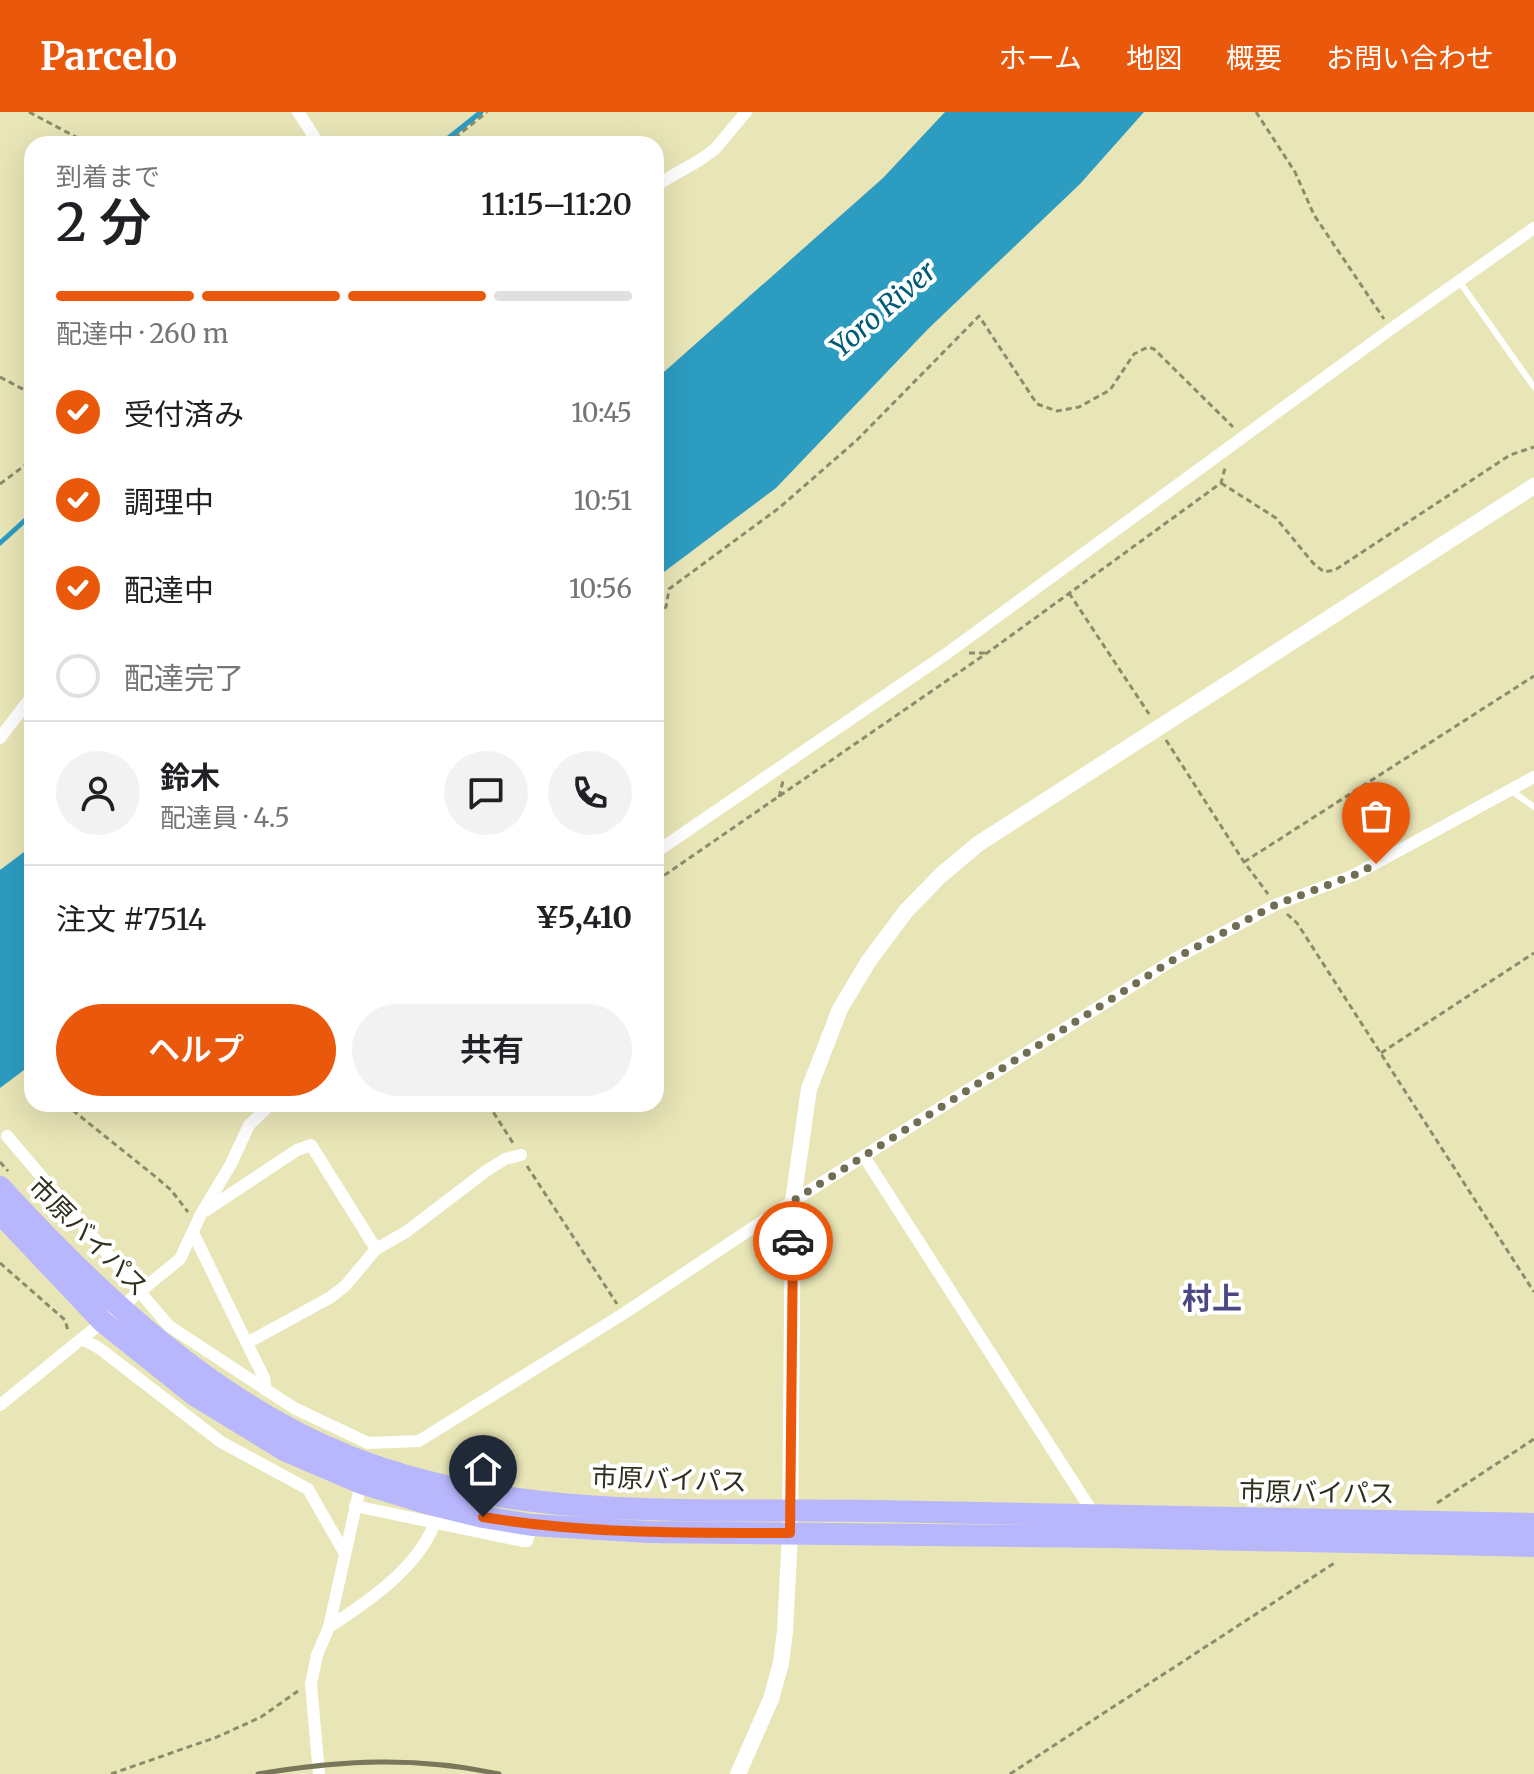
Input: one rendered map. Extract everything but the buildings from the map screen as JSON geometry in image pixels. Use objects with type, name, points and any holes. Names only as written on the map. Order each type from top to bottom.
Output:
[{"type":"highway","name":"市原バイパス","points":[[4,1200],[112,1315],[193,1394],[286,1451],[361,1483],[426,1503],[532,1525],[649,1532],[1534,1546]]},
{"type":"highway","name":"市原バイパス","points":[[112,1315],[247,1403],[300,1434],[347,1456],[439,1485],[522,1499],[657,1510],[1534,1524]]},
{"type":"street","points":[[298,112],[314,136]]},
{"type":"street","points":[[664,180],[715,149],[746,112]]},
{"type":"street","points":[[664,846],[946,654],[1534,228]]},
{"type":"street","points":[[738,1774],[771,1699],[781,1663],[785,1631],[790,1533],[793,1201],[809,1089],[840,1009],[868,962],[906,911],[941,875],[978,844],[1534,486]]},
{"type":"street","points":[[0,738],[24,706]]},
{"type":"street","points":[[7,1136],[169,1326],[294,1408],[368,1443],[419,1441],[623,1314],[793,1201],[1176,958],[1275,905],[1354,875],[1534,777]]},
{"type":"street","points":[[0,1405],[180,1259],[249,1125],[263,1112]]},
{"type":"street","points":[[197,1224],[297,1150],[311,1145],[376,1249]]},
{"type":"street","points":[[247,1343],[331,1297],[346,1285],[376,1249],[406,1232],[486,1171],[505,1159],[521,1155]]},
{"type":"street","points":[[865,1158],[1095,1516]]},
{"type":"street","points":[[197,1224],[264,1378],[266,1390]]},
{"type":"street","points":[[77,1343],[99,1348],[221,1442],[308,1489],[344,1552]]},
{"type":"street","points":[[319,1774],[311,1684],[317,1655],[329,1627],[361,1483]]},
{"type":"street","points":[[355,1506],[434,1525],[523,1541],[527,1541],[532,1525]]},
{"type":"street","points":[[329,1627],[379,1592],[426,1545],[434,1525]]},
{"type":"lane","points":[[1459,281],[1534,387]]},
{"type":"lane","points":[[1512,791],[1534,807]]},
{"type":"path","points":[[29,112],[74,136]]},
{"type":"path","points":[[457,136],[487,112]]},
{"type":"path","points":[[1256,112],[1295,172],[1314,215],[1391,329]]},
{"type":"path","points":[[664,608],[669,589],[779,508],[857,440],[979,316],[1037,404],[1057,411],[1094,401],[1110,390],[1134,354],[1148,347],[1154,349],[1244,438]]},
{"type":"path","points":[[0,377],[24,390]]},
{"type":"path","points":[[1221,483],[1276,518],[1324,572],[1335,570],[1510,455],[1534,447]]},
{"type":"path","points":[[664,876],[869,736],[1221,483],[1229,448]]},
{"type":"path","points":[[0,484],[24,466]]},
{"type":"path","points":[[1069,593],[1244,862],[1275,905],[1297,923],[1534,1292]]},
{"type":"path","points":[[1244,862],[1534,676]]},
{"type":"path","points":[[1381,1053],[1534,953]]},
{"type":"path","points":[[75,1112],[171,1190],[197,1224]]},
{"type":"path","points":[[493,1112],[623,1314]]},
{"type":"path","points":[[0,1263],[65,1320],[77,1343]]},
{"type":"path","points":[[1426,1522],[1430,1509],[1442,1498],[1534,1439]]},
{"type":"path","points":[[1010,1774],[1339,1560],[1349,1542]]},
{"type":"path","points":[[111,1774],[239,1727],[261,1717],[311,1684]]},
{"type":"water","name":"Yoro River","points":[[945,112],[1144,112],[1080,184],[928,329],[776,488],[664,572],[664,372],[883,178]]},
{"type":"water","points":[[24,852],[24,1070],[0,1088],[0,870]]},
{"type":"waterway","points":[[451,136],[481,112]]},
{"type":"waterway","points":[[0,543],[24,521]]},
{"type":"railway","points":[[258,1774],[378,1762],[438,1764],[499,1774]]},
{"type":"way so far","points":[[793,1241],[793,1201],[1176,958],[1275,905],[1376,864]]},
{"type":"district","name":"村上","points":[[1212,1298]]},
{"type":"route","points":[[483,1517],[596,1530],[790,1533],[793,1241]]}]
